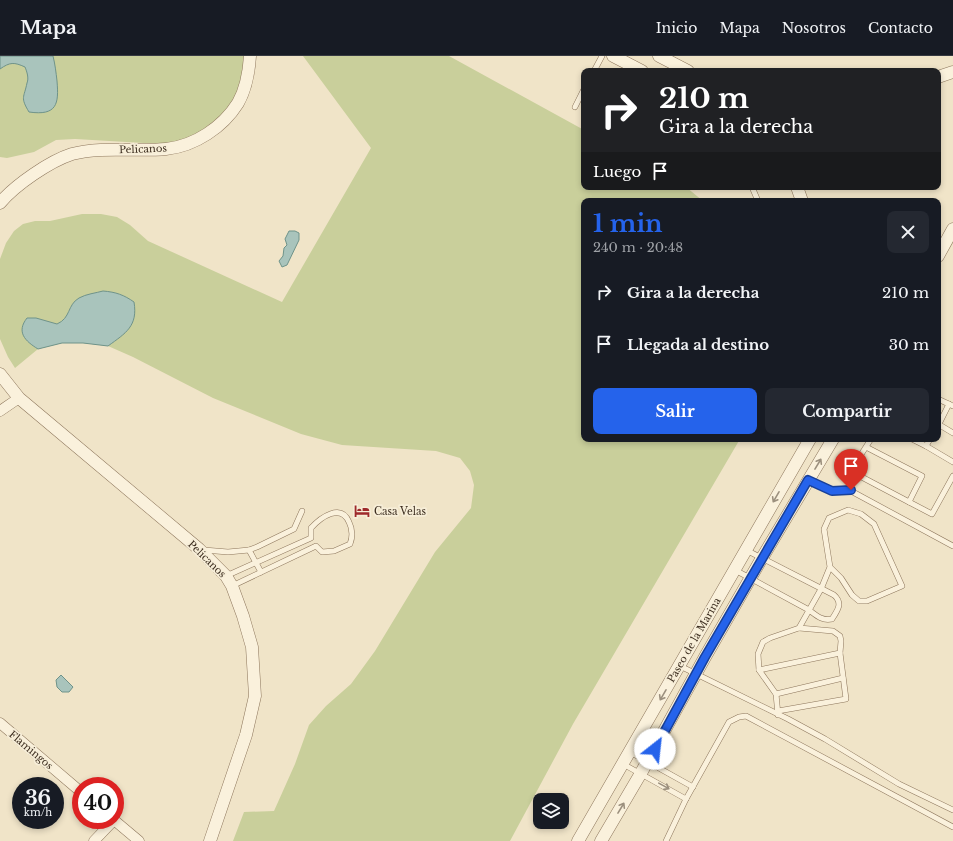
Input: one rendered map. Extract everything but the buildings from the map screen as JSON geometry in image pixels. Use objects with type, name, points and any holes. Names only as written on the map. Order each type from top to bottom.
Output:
[{"type":"street","name":"Pelicanos","points":[[0,203],[30,177],[72,154],[92,151],[168,149],[187,145],[207,135],[225,121],[239,102],[248,77],[250,56]]},
{"type":"street","points":[[613,56],[636,68]]},
{"type":"street","points":[[659,56],[682,68]]},
{"type":"street","points":[[941,75],[953,72]]},
{"type":"street","points":[[941,251],[953,229]]},
{"type":"street","name":"Pelicanos","points":[[0,374],[19,398],[199,549],[229,581],[243,616],[252,647],[255,696],[246,735],[210,841]]},
{"type":"street","points":[[0,410],[19,398]]},
{"type":"street","name":"Paseo de la Marina","points":[[578,841],[808,442]]},
{"type":"street","name":"Paseo de la Marina","points":[[600,841],[648,761],[705,657],[752,578],[762,558],[831,442]]},
{"type":"street","points":[[690,648],[705,657]]},
{"type":"street","name":"Flamingos","points":[[0,723],[72,784]]},
{"type":"street","points":[[124,828],[139,841]]},
{"type":"street","points":[[94,841],[105,829]]},
{"type":"lane","points":[[596,68],[602,56]]},
{"type":"lane","points":[[574,107],[581,94]]},
{"type":"lane","points":[[941,400],[951,405],[941,420]]},
{"type":"lane","points":[[941,426],[953,432]]},
{"type":"lane","points":[[869,442],[854,464],[856,474],[932,514],[953,476]]},
{"type":"lane","points":[[918,442],[953,462]]},
{"type":"lane","points":[[926,446],[928,442]]},
{"type":"lane","points":[[866,447],[922,476],[909,502]]},
{"type":"lane","points":[[808,480],[832,491],[851,490],[953,546]]},
{"type":"lane","points":[[800,628],[821,589],[830,567],[824,529],[829,518],[848,510],[861,514],[874,524],[902,586],[867,601],[859,601],[852,595],[841,578],[830,567]]},
{"type":"lane","points":[[199,549],[228,552],[248,550],[294,529],[302,511]]},
{"type":"lane","points":[[336,512],[343,514],[352,528],[353,537],[350,544],[334,551],[322,552],[316,546],[311,538],[311,528],[317,521],[326,516],[336,512]]},
{"type":"lane","points":[[229,581],[256,563],[311,538]]},
{"type":"lane","points":[[229,581],[261,572],[316,546]]},
{"type":"lane","points":[[248,550],[261,572]]},
{"type":"lane","points":[[735,570],[809,610],[820,619],[832,619],[839,607],[840,603],[838,598],[834,595],[746,550]]},
{"type":"lane","points":[[800,628],[833,631],[840,636],[840,653],[846,699],[778,713],[776,694],[758,670],[758,654],[763,642],[770,638],[800,628]]},
{"type":"lane","points":[[758,670],[840,653]]},
{"type":"lane","points":[[680,666],[778,713],[825,739],[899,784],[953,810]]},
{"type":"lane","points":[[776,694],[843,678]]},
{"type":"lane","points":[[666,841],[686,799],[729,722],[739,717],[746,716],[953,827]]},
{"type":"lane","points":[[630,752],[693,787]]},
{"type":"lane","points":[[623,764],[686,799]]},
{"type":"green space","points":[[0,56],[247,56],[246,70],[234,101],[213,127],[189,142],[161,144],[75,139],[56,140],[34,152],[7,158],[0,157]]},
{"type":"green space","points":[[303,56],[449,56],[581,128],[581,190],[690,190],[699,198],[581,198],[581,442],[738,442],[573,724],[536,793],[533,793],[533,798],[510,841],[233,841],[244,812],[274,811],[295,764],[309,725],[326,706],[351,684],[375,651],[435,552],[471,508],[474,485],[470,471],[460,458],[436,451],[342,445],[301,434],[213,398],[133,357],[108,346],[83,343],[62,343],[38,349],[15,368],[0,339],[0,259],[6,243],[14,231],[23,224],[35,221],[50,221],[82,214],[101,214],[117,217],[130,225],[148,241],[282,302],[371,148]]},
{"type":"water","points":[[0,56],[53,56],[58,89],[56,102],[51,110],[38,113],[29,112],[24,103],[24,95],[28,79],[25,67],[18,64],[12,64],[0,69]]},
{"type":"water","points":[[289,231],[299,233],[299,240],[287,265],[282,267],[279,261],[283,256],[284,248],[287,245],[285,239]]},
{"type":"water","points":[[103,291],[116,293],[134,302],[135,310],[132,323],[129,328],[108,346],[83,343],[62,343],[38,349],[29,343],[24,336],[22,328],[27,318],[36,318],[57,324],[65,318],[72,304],[79,298]]},
{"type":"water","points":[[61,675],[73,687],[69,692],[62,692],[57,687],[56,680]]},
{"type":"place","name":"Casa Velas","points":[[362,511]]},
{"type":"route","points":[[655,749],[705,657],[808,480],[832,491],[851,490]]}]
